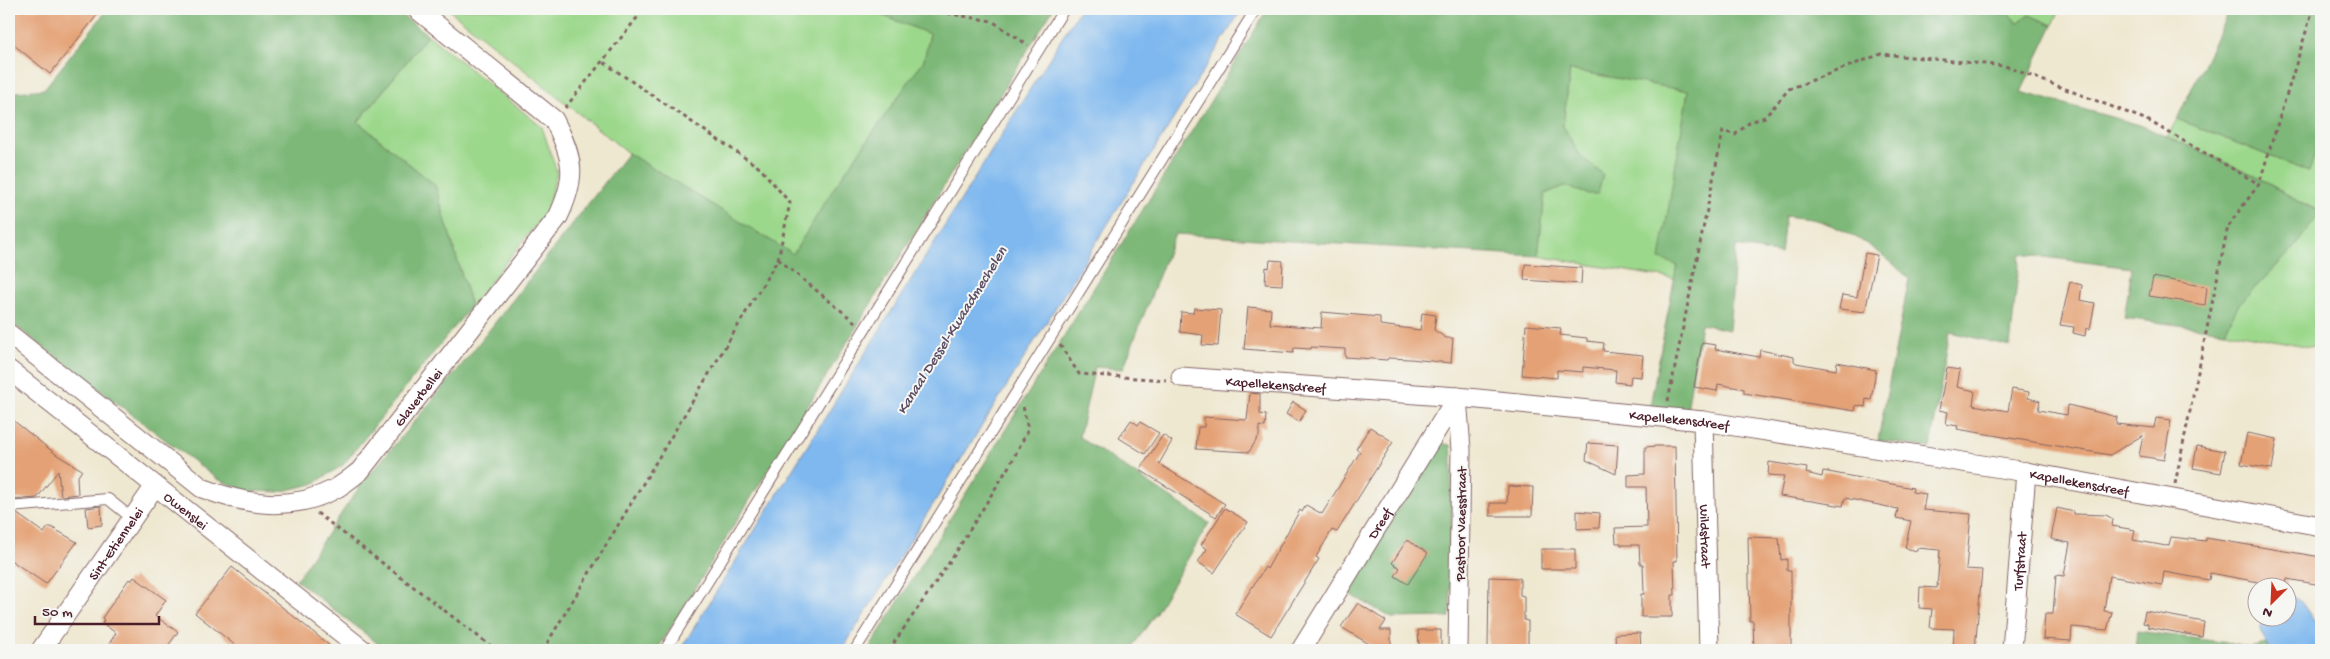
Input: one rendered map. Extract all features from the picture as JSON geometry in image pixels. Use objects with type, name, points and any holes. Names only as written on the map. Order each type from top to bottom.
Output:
[{"type":"street","name":"Glaverbellei","points":[[9,334],[202,488],[230,499],[260,504],[301,501],[336,489],[360,471],[558,217],[569,195],[572,167],[567,144],[554,120],[416,9]]},
{"type":"street","name":"Owenslei","points":[[9,370],[363,650]]},
{"type":"street","name":"Kapellekensdreef","points":[[1181,377],[1457,397],[1703,421],[2026,472],[2321,526]]},
{"type":"street","name":"Dreef","points":[[1301,650],[1457,397]]},
{"type":"street","name":"Pastoor Vaesstraat","points":[[1457,397],[1461,450],[1458,650]]},
{"type":"street","name":"Wildstraat","points":[[1703,421],[1709,650]]},
{"type":"street","name":"Turfstraat","points":[[2012,650],[2026,472]]},
{"type":"street","name":"Sint-Etiennelei","points":[[41,650],[156,486]]},
{"type":"lane","points":[[665,650],[1064,9]]},
{"type":"lane","points":[[855,650],[1256,9]]},
{"type":"lane","points":[[9,507],[108,499],[133,519]]},
{"type":"path","points":[[554,120],[603,62],[644,9]]},
{"type":"path","points":[[932,9],[992,21],[1038,51]]},
{"type":"path","points":[[2172,499],[2228,226],[2259,184],[2313,9]]},
{"type":"path","points":[[1665,417],[1723,131],[1735,135],[1750,122],[1765,117],[1788,89],[1881,54],[2005,66],[2147,120],[2259,184]]},
{"type":"path","points":[[543,650],[778,259],[790,203],[760,168],[603,62]]},
{"type":"path","points":[[778,259],[865,330]]},
{"type":"path","points":[[1052,333],[1079,374],[1175,380],[1181,377]]},
{"type":"path","points":[[889,650],[953,557],[1011,463],[1028,430],[1020,385]]},
{"type":"path","points":[[301,501],[496,650]]},
{"type":"green space","points":[[108,9],[394,9],[428,35],[358,122],[435,185],[471,306],[343,465],[313,484],[279,492],[248,491],[217,479],[9,321],[9,93],[44,89]]},
{"type":"green space","points":[[448,9],[866,9],[930,34],[924,60],[834,188],[793,255],[628,153]]},
{"type":"green space","points":[[866,9],[1053,9],[657,650],[386,650],[296,580],[360,486],[461,366],[628,153],[793,254],[834,188],[924,60],[930,34]]},
{"type":"green space","points":[[1268,9],[2005,9],[2017,23],[2029,15],[2053,25],[2021,92],[2140,125],[2254,175],[2301,203],[2321,212],[2292,250],[2239,304],[2225,331],[2124,318],[2132,268],[2020,254],[2010,346],[1950,332],[1930,448],[1878,440],[1909,279],[1859,239],[1819,221],[1785,216],[1781,254],[1736,246],[1729,330],[1701,324],[1687,410],[1650,406],[1677,265],[1660,259],[1688,91],[1570,70],[1563,126],[1581,157],[1603,174],[1598,194],[1588,194],[1564,186],[1545,194],[1538,256],[1175,234],[1123,369],[1095,367],[1079,437],[1209,523],[1152,619],[1130,650],[868,650]]},
{"type":"green space","points":[[2005,9],[2060,9],[2053,25],[2029,15],[2017,23]]},
{"type":"green space","points":[[2230,9],[2321,9],[2321,135],[2309,172],[2177,119]]},
{"type":"green space","points":[[428,35],[542,127],[557,172],[546,212],[471,306],[435,185],[358,122]]},
{"type":"green space","points":[[1570,70],[1688,90],[1661,258],[1677,264],[1675,279],[1538,256],[1545,194],[1564,185],[1588,194],[1581,157],[1563,126]]},
{"type":"green space","points":[[2177,119],[2309,172],[2321,135],[2321,211],[2301,203],[2254,175],[2167,137]]},
{"type":"green space","points":[[2321,212],[2321,349],[2225,331],[2239,304],[2292,250]]},
{"type":"green space","points":[[1438,443],[1451,445],[1452,457],[1450,617],[1392,618],[1346,592]]},
{"type":"green space","points":[[2137,631],[2222,642],[2249,648],[2266,644],[2270,650],[2135,650]]},
{"type":"water","name":"Kanaal Dessel-Kwaadmechelen","points":[[1080,9],[1242,9],[842,650],[680,650]]},
{"type":"water","points":[[2298,599],[2321,631],[2321,650],[2270,650],[2261,626],[2298,626]]},
{"type":"building","points":[[14,9],[102,9],[50,74],[9,41],[9,15]]},
{"type":"building","points":[[1865,253],[1877,255],[1865,312],[1839,309],[1842,295],[1857,297]]},
{"type":"building","points":[[1270,260],[1283,261],[1282,285],[1265,284],[1266,267],[1269,268]]},
{"type":"building","points":[[1525,264],[1582,268],[1581,284],[1524,280]]},
{"type":"building","points":[[2153,277],[2207,287],[2205,305],[2149,296]]},
{"type":"building","points":[[2070,282],[2082,285],[2080,300],[2095,303],[2090,329],[2086,328],[2085,336],[2073,333],[2074,327],[2060,325]]},
{"type":"building","points":[[1248,307],[1271,309],[1270,324],[1321,328],[1322,312],[1380,317],[1380,325],[1420,330],[1422,313],[1436,315],[1434,330],[1446,338],[1453,338],[1451,363],[1410,359],[1388,358],[1387,360],[1345,357],[1345,349],[1294,348],[1293,353],[1244,349]]},
{"type":"building","points":[[1194,308],[1221,310],[1218,346],[1202,345],[1203,335],[1180,332],[1181,312],[1193,313]]},
{"type":"building","points":[[1526,325],[1561,328],[1560,335],[1587,338],[1587,341],[1604,343],[1603,351],[1643,355],[1641,377],[1631,376],[1630,384],[1615,382],[1616,370],[1583,367],[1583,372],[1557,370],[1557,378],[1522,375]]},
{"type":"building","points":[[1702,343],[1716,345],[1715,349],[1759,357],[1760,350],[1794,357],[1796,363],[1836,370],[1837,362],[1876,370],[1871,400],[1866,399],[1865,407],[1856,405],[1855,411],[1744,393],[1744,389],[1718,384],[1717,391],[1694,387]]},
{"type":"building","points":[[1947,368],[1960,370],[1957,387],[1975,391],[1973,405],[2008,411],[2012,389],[2029,392],[2028,398],[2040,401],[2038,410],[2067,415],[2068,405],[2117,417],[2116,424],[2154,428],[2156,418],[2171,420],[2164,460],[2139,456],[2143,435],[2110,455],[1957,429],[1958,426],[1946,424],[1948,412],[1939,410]]},
{"type":"building","points":[[1250,393],[1260,394],[1260,414],[1266,415],[1265,427],[1259,426],[1259,436],[1249,452],[1196,449],[1198,427],[1204,427],[1204,417],[1247,420]]},
{"type":"building","points":[[1293,402],[1306,410],[1299,422],[1286,414]]},
{"type":"building","points":[[9,417],[57,455],[82,470],[77,478],[78,494],[61,496],[58,471],[37,498],[9,500]]},
{"type":"building","points":[[1131,420],[1138,425],[1140,422],[1159,433],[1145,454],[1119,438]]},
{"type":"building","points":[[1370,427],[1393,442],[1337,532],[1332,530],[1316,557],[1319,559],[1271,636],[1235,614],[1265,567],[1267,569],[1300,510],[1302,512],[1306,505],[1322,514],[1360,452],[1356,449]]},
{"type":"building","points":[[2247,433],[2277,439],[2272,469],[2241,464]]},
{"type":"building","points":[[1163,435],[1172,441],[1159,464],[1225,504],[1216,517],[1140,470]]},
{"type":"building","points":[[1588,443],[1618,445],[1616,474],[1586,460]]},
{"type":"building","points":[[1675,446],[1677,561],[1674,561],[1675,595],[1672,595],[1672,617],[1641,617],[1641,594],[1644,594],[1643,564],[1640,564],[1639,545],[1621,545],[1621,543],[1616,543],[1615,528],[1647,527],[1646,487],[1628,487],[1628,475],[1645,474],[1645,447]]},
{"type":"building","points":[[2197,446],[2225,451],[2221,473],[2193,468]]},
{"type":"building","points":[[1769,462],[1807,468],[1806,473],[1822,477],[1823,471],[1913,488],[1912,492],[1926,494],[1923,510],[1971,514],[1966,569],[1982,570],[1975,650],[1953,650],[1954,629],[1930,628],[1932,609],[1919,608],[1920,587],[1937,588],[1940,550],[1917,548],[1917,551],[1905,548],[1911,521],[1896,518],[1898,509],[1845,498],[1843,506],[1780,496],[1784,476],[1768,475]]},
{"type":"building","points":[[1508,486],[1533,487],[1532,516],[1490,516],[1490,503],[1507,503]]},
{"type":"building","points":[[101,506],[102,525],[88,527],[86,508]]},
{"type":"building","points":[[1225,508],[1248,522],[1214,573],[1198,562],[1207,549],[1201,545]]},
{"type":"building","points":[[2057,508],[2074,512],[2074,514],[2106,515],[2113,519],[2112,526],[2135,530],[2133,540],[2166,546],[2169,545],[2171,537],[2206,541],[2206,538],[2321,557],[2321,585],[2298,581],[2298,576],[2248,576],[2248,580],[2210,573],[2209,580],[2164,572],[2162,585],[2109,576],[2104,611],[2112,612],[2107,630],[2072,627],[2071,641],[2043,639],[2045,614],[2053,614],[2056,575],[2064,576],[2070,543],[2051,539]]},
{"type":"building","points":[[1577,511],[1600,513],[1599,528],[1577,529]]},
{"type":"building","points":[[16,513],[44,533],[48,527],[51,527],[77,542],[46,584],[9,559],[9,514]]},
{"type":"building","points":[[1748,537],[1779,538],[1781,560],[1787,559],[1787,571],[1791,571],[1791,650],[1754,650],[1753,621],[1750,621]]},
{"type":"building","points":[[1407,540],[1428,553],[1408,584],[1395,576],[1400,568],[1392,563]]},
{"type":"building","points":[[1541,549],[1575,549],[1575,569],[1541,569]]},
{"type":"building","points":[[232,567],[335,650],[241,650],[195,613]]},
{"type":"building","points":[[134,577],[166,600],[155,616],[178,632],[165,650],[105,650],[116,633],[102,623],[104,620],[102,618],[129,579],[131,581]]},
{"type":"building","points":[[1489,577],[1520,578],[1520,595],[1524,596],[1524,620],[1528,621],[1528,650],[1488,649]]},
{"type":"building","points":[[1358,603],[1386,621],[1380,630],[1391,630],[1391,650],[1379,650],[1341,627]]},
{"type":"building","points":[[2145,611],[2204,622],[2202,637],[2148,627],[2148,624],[2143,623]]},
{"type":"building","points":[[1418,630],[1441,630],[1441,646],[1419,646]]},
{"type":"building","points":[[1640,633],[1641,650],[1616,650],[1615,634]]}]
